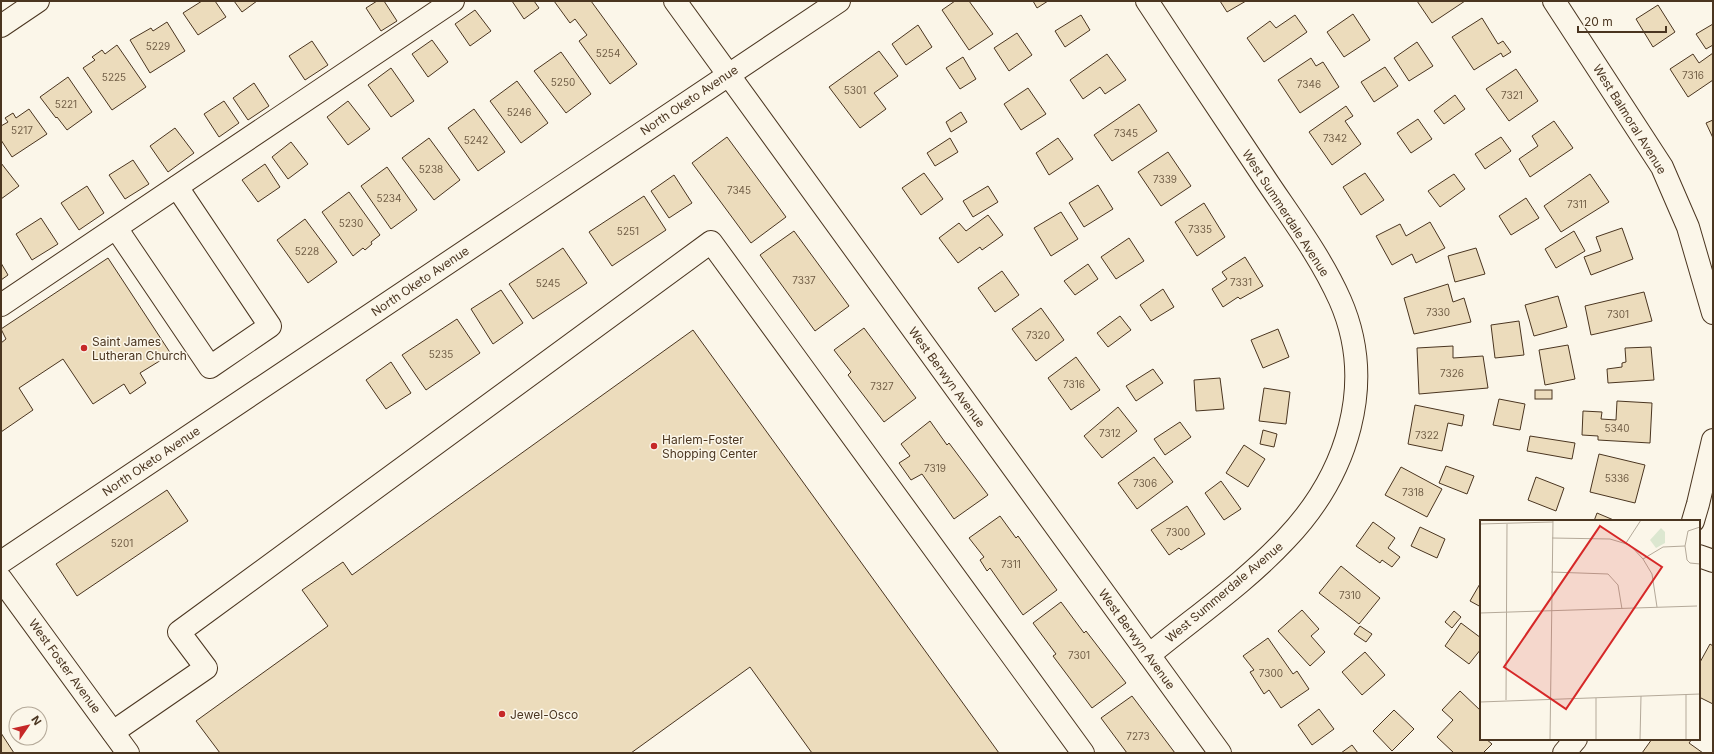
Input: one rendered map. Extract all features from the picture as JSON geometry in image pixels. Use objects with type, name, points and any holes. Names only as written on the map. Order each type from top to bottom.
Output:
[{"type":"street","points":[[1,26],[38,1]]},
{"type":"street","points":[[1,305],[453,1]]},
{"type":"street","name":"West Berwyn Avenue","points":[[675,1],[1220,753]]},
{"type":"street","name":"North Oketo Avenue","points":[[1,562],[839,1]]},
{"type":"street","name":"West Summerdale Avenue","points":[[1147,1],[1318,260],[1340,300],[1354,340],[1357,381],[1352,421],[1340,459],[1322,492],[1287,538],[1247,575],[1149,655]]},
{"type":"street","name":"West Balmoral Avenue","points":[[1554,1],[1662,167],[1688,227],[1713,313]]},
{"type":"street","points":[[116,228],[210,366],[214,364],[270,326],[177,187]]},
{"type":"street","points":[[113,732],[206,668],[179,632],[711,242],[1083,753]]},
{"type":"street","points":[[1693,520],[1713,440]]},
{"type":"street","points":[[1700,556],[1713,561]]},
{"type":"street","name":"West Foster Avenue","points":[[1,579],[128,753]]},
{"type":"street","points":[[1564,753],[1575,740]]},
{"type":"building","points":[[202,1],[215,1],[226,17],[198,35],[183,13]]},
{"type":"building","points":[[234,1],[257,1],[242,12]]},
{"type":"building","points":[[377,1],[384,1],[397,21],[381,31],[366,8]]},
{"type":"building","points":[[512,1],[534,1],[539,8],[524,19]]},
{"type":"building","points":[[554,1],[591,1],[637,64],[610,84],[579,41],[587,35],[575,19],[570,23]]},
{"type":"building","points":[[955,1],[969,1],[993,34],[969,50],[942,10]]},
{"type":"building","points":[[1033,1],[1048,1],[1037,8]]},
{"type":"building","points":[[1220,1],[1246,1],[1227,12]]},
{"type":"building","points":[[1417,1],[1465,1],[1432,23]]},
{"type":"building","points":[[1658,5],[1675,32],[1653,47],[1636,19]]},
{"type":"building","points":[[475,10],[491,31],[470,46],[455,24]]},
{"type":"building","points":[[1353,14],[1370,40],[1344,57],[1327,32]]},
{"type":"building","points":[[1081,15],[1090,30],[1065,47],[1055,31]]},
{"type":"building","points":[[1295,15],[1307,32],[1264,62],[1247,38],[1270,21],[1276,28]]},
{"type":"building","points":[[1482,18],[1498,44],[1503,41],[1511,52],[1503,57],[1501,53],[1474,70],[1452,37]]},
{"type":"building","points":[[167,22],[185,51],[150,73],[130,40],[151,28],[153,31]]},
{"type":"building","points":[[1713,24],[1713,45],[1706,49],[1696,34]]},
{"type":"building","points":[[918,25],[932,47],[906,65],[892,44]]},
{"type":"building","points":[[1017,33],[1032,55],[1009,71],[994,48]]},
{"type":"building","points":[[432,40],[448,62],[428,77],[412,54]]},
{"type":"building","points":[[312,41],[328,65],[305,80],[289,56]]},
{"type":"building","points":[[1417,42],[1433,66],[1409,81],[1394,58]]},
{"type":"building","points":[[117,45],[146,87],[112,110],[83,68],[95,60],[92,57],[102,50],[105,54]]},
{"type":"building","points":[[879,51],[898,76],[874,93],[886,109],[860,128],[829,87]]},
{"type":"building","points":[[561,52],[591,94],[566,113],[534,71]]},
{"type":"building","points":[[1713,53],[1713,80],[1688,97],[1670,69],[1693,54],[1699,63]]},
{"type":"building","points":[[1107,54],[1126,80],[1105,94],[1100,87],[1083,99],[1070,80]]},
{"type":"building","points":[[963,57],[976,79],[960,89],[946,68]]},
{"type":"building","points":[[1311,58],[1316,66],[1323,62],[1339,87],[1300,113],[1278,80]]},
{"type":"building","points":[[1385,67],[1398,86],[1374,102],[1361,82]]},
{"type":"building","points":[[391,68],[414,101],[391,117],[368,85]]},
{"type":"building","points":[[1516,69],[1538,101],[1509,121],[1486,89]]},
{"type":"building","points":[[68,77],[92,112],[67,130],[40,97]]},
{"type":"building","points":[[517,81],[548,123],[521,143],[490,101]]},
{"type":"building","points":[[254,83],[269,106],[248,120],[233,98]]},
{"type":"building","points":[[1028,88],[1046,114],[1021,130],[1004,104]]},
{"type":"building","points":[[1455,95],[1465,109],[1444,124],[1434,111]]},
{"type":"building","points":[[224,101],[239,123],[219,137],[204,114]]},
{"type":"building","points":[[348,101],[370,129],[348,145],[327,117]]},
{"type":"building","points":[[1139,104],[1157,131],[1112,161],[1094,135]]},
{"type":"building","points":[[1346,106],[1353,116],[1345,121],[1361,144],[1332,165],[1309,132]]},
{"type":"building","points":[[29,109],[47,134],[12,157],[1,140],[1,126],[8,122],[5,118],[13,113],[16,118]]},
{"type":"building","points":[[474,109],[505,152],[478,171],[448,128]]},
{"type":"building","points":[[961,112],[967,122],[951,132],[946,122]]},
{"type":"building","points":[[1418,119],[1432,139],[1411,153],[1397,133]]},
{"type":"building","points":[[1713,120],[1713,138],[1706,123]]},
{"type":"building","points":[[1554,121],[1573,148],[1530,177],[1519,159],[1538,146],[1532,136]]},
{"type":"building","points":[[175,128],[194,153],[168,172],[150,146]]},
{"type":"building","points":[[727,137],[786,217],[751,243],[692,163]]},
{"type":"building","points":[[1501,137],[1511,151],[1485,169],[1475,154]]},
{"type":"building","points":[[429,138],[460,180],[434,200],[402,158]]},
{"type":"building","points":[[950,138],[958,152],[935,166],[927,153]]},
{"type":"building","points":[[1058,138],[1073,159],[1049,175],[1036,153]]},
{"type":"building","points":[[291,142],[308,164],[288,179],[272,157]]},
{"type":"building","points":[[1168,152],[1191,186],[1161,206],[1138,172]]},
{"type":"building","points":[[133,160],[149,184],[125,199],[109,175]]},
{"type":"building","points":[[1,163],[19,186],[1,199]]},
{"type":"building","points":[[265,164],[280,187],[258,202],[242,180]]},
{"type":"building","points":[[387,167],[417,210],[391,229],[361,186]]},
{"type":"building","points":[[924,173],[943,199],[921,215],[902,188]]},
{"type":"building","points":[[1365,173],[1384,200],[1361,215],[1343,187]]},
{"type":"building","points":[[1454,174],[1465,189],[1440,207],[1428,191]]},
{"type":"building","points":[[1590,174],[1609,202],[1561,232],[1544,206]]},
{"type":"building","points":[[674,175],[692,203],[669,218],[651,191]]},
{"type":"building","points":[[1098,185],[1113,209],[1084,227],[1069,203]]},
{"type":"building","points":[[87,186],[104,213],[79,230],[61,203]]},
{"type":"building","points":[[988,186],[998,202],[973,217],[963,201]]},
{"type":"building","points":[[349,192],[380,235],[371,242],[372,244],[365,250],[363,248],[353,256],[322,212]]},
{"type":"building","points":[[644,196],[666,230],[612,266],[589,232]]},
{"type":"building","points":[[1526,198],[1539,218],[1511,235],[1499,216]]},
{"type":"building","points":[[1204,203],[1225,237],[1197,256],[1175,222]]},
{"type":"building","points":[[1061,212],[1078,239],[1051,256],[1034,228]]},
{"type":"building","points":[[988,215],[1003,235],[982,250],[980,247],[958,263],[939,238],[959,223],[966,231]]},
{"type":"building","points":[[41,218],[58,244],[32,260],[16,234]]},
{"type":"building","points":[[305,219],[337,262],[308,283],[277,240]]},
{"type":"building","points":[[1430,222],[1445,248],[1416,263],[1412,254],[1392,265],[1376,236],[1400,224],[1406,236]]},
{"type":"building","points":[[1622,228],[1633,259],[1591,275],[1584,257],[1601,251],[1596,237]]},
{"type":"building","points":[[794,231],[849,306],[815,331],[760,255]]},
{"type":"building","points":[[1574,231],[1585,251],[1556,268],[1545,249]]},
{"type":"building","points":[[1129,238],[1144,261],[1116,279],[1101,257]]},
{"type":"building","points":[[563,248],[587,283],[533,319],[509,284]]},
{"type":"building","points":[[1476,248],[1485,274],[1455,282],[1448,256]]},
{"type":"building","points":[[1245,257],[1263,286],[1240,299],[1238,297],[1223,307],[1212,289],[1227,279],[1222,272]]},
{"type":"building","name":"Saint James Lutheran Church","points":[[108,258],[171,354],[140,373],[146,383],[130,394],[124,384],[93,404],[63,359],[19,388],[33,410],[1,432],[1,343],[6,339],[1,329]]},
{"type":"building","points":[[1,263],[8,275],[1,280]]},
{"type":"building","points":[[1088,264],[1098,279],[1075,295],[1064,281]]},
{"type":"building","points":[[1002,271],[1019,295],[995,312],[978,288]]},
{"type":"building","points":[[1448,284],[1453,302],[1464,298],[1471,322],[1414,334],[1404,298]]},
{"type":"building","points":[[1163,289],[1174,307],[1151,321],[1140,305]]},
{"type":"building","points":[[501,290],[523,323],[493,344],[471,309]]},
{"type":"building","points":[[1644,292],[1652,321],[1591,335],[1585,306]]},
{"type":"building","points":[[1558,296],[1567,327],[1534,336],[1525,305]]},
{"type":"building","points":[[1041,308],[1064,340],[1036,361],[1012,329]]},
{"type":"building","points":[[1120,316],[1131,330],[1108,347],[1097,333]]},
{"type":"building","points":[[457,319],[480,353],[426,390],[402,355]]},
{"type":"building","points":[[1519,321],[1524,355],[1495,358],[1491,325]]},
{"type":"building","points":[[864,328],[916,398],[884,422],[848,375],[851,372],[834,350]]},
{"type":"building","points":[[1278,329],[1289,357],[1263,368],[1251,340]]},
{"type":"building","name":"Harlem-Foster Shopping Center","points":[[693,330],[999,753],[812,753],[750,667],[631,753],[220,753],[196,721],[328,626],[302,590],[343,562],[352,575]]},
{"type":"building","points":[[1568,345],[1575,379],[1545,385],[1539,350]]},
{"type":"building","points":[[1453,346],[1453,358],[1483,356],[1488,388],[1419,394],[1417,348]]},
{"type":"building","points":[[1651,347],[1654,380],[1608,383],[1607,369],[1622,367],[1622,363],[1626,362],[1625,348]]},
{"type":"building","points":[[1076,357],[1100,390],[1071,410],[1048,378]]},
{"type":"building","points":[[391,362],[411,393],[386,409],[366,380]]},
{"type":"building","points":[[1153,369],[1163,383],[1136,401],[1126,386]]},
{"type":"building","points":[[1220,378],[1224,409],[1196,411],[1194,380]]},
{"type":"building","points":[[1264,388],[1290,392],[1286,424],[1259,421]]},
{"type":"building","points":[[1535,390],[1552,390],[1552,399],[1535,399]]},
{"type":"building","points":[[1499,399],[1525,404],[1520,430],[1493,425]]},
{"type":"building","points":[[1617,401],[1652,403],[1650,443],[1598,440],[1598,436],[1582,435],[1583,411],[1602,412],[1601,419],[1616,420]]},
{"type":"building","points":[[1415,405],[1464,415],[1462,426],[1448,423],[1442,451],[1408,444]]},
{"type":"building","points":[[1118,407],[1137,431],[1102,458],[1084,436]]},
{"type":"building","points":[[930,421],[947,445],[949,443],[988,495],[954,519],[922,474],[911,480],[899,463],[910,456],[901,444]]},
{"type":"building","points":[[1180,422],[1191,437],[1165,455],[1154,439]]},
{"type":"building","points":[[1263,430],[1277,434],[1274,447],[1260,444]]},
{"type":"building","points":[[1530,436],[1575,443],[1572,459],[1527,451]]},
{"type":"building","points":[[1244,445],[1265,459],[1248,487],[1226,473]]},
{"type":"building","points":[[1599,454],[1645,465],[1635,503],[1590,492]]},
{"type":"building","points":[[1154,457],[1173,482],[1137,509],[1118,483]]},
{"type":"building","points":[[1446,466],[1474,476],[1467,494],[1439,483]]},
{"type":"building","points":[[1401,467],[1442,489],[1427,517],[1385,495]]},
{"type":"building","points":[[1536,477],[1564,488],[1556,511],[1528,500]]},
{"type":"building","points":[[1221,481],[1241,509],[1224,520],[1205,493]]},
{"type":"building","points":[[167,490],[188,521],[77,596],[56,564]]},
{"type":"building","points":[[1187,506],[1205,534],[1181,550],[1179,548],[1169,555],[1151,530]]},
{"type":"building","points":[[1597,513],[1614,520],[1594,520]]},
{"type":"building","points":[[1000,516],[1016,538],[1018,536],[1057,590],[1023,615],[990,568],[987,571],[980,560],[984,557],[969,538]]},
{"type":"building","points":[[1373,522],[1395,538],[1388,548],[1400,557],[1392,567],[1382,560],[1380,563],[1356,546]]},
{"type":"building","points":[[1420,527],[1445,539],[1437,558],[1411,546]]},
{"type":"building","points":[[1341,566],[1380,598],[1359,624],[1319,593]]},
{"type":"building","points":[[1480,584],[1480,606],[1470,601]]},
{"type":"building","points":[[1061,602],[1084,633],[1086,631],[1126,683],[1092,708],[1053,656],[1056,654],[1033,623]]},
{"type":"building","points":[[1302,610],[1319,629],[1311,636],[1325,652],[1310,666],[1278,631]]},
{"type":"building","points":[[1454,611],[1461,617],[1452,628],[1445,622]]},
{"type":"building","points":[[1461,623],[1480,637],[1480,650],[1469,664],[1445,646]]},
{"type":"building","points":[[1360,626],[1372,634],[1366,642],[1354,634]]},
{"type":"building","points":[[1268,638],[1293,674],[1297,671],[1309,689],[1281,708],[1269,690],[1264,694],[1250,672],[1254,670],[1243,656]]},
{"type":"building","points":[[1710,644],[1713,646],[1713,704],[1700,698],[1700,662]]},
{"type":"building","points":[[1365,652],[1385,675],[1362,695],[1342,672]]},
{"type":"building","points":[[1460,691],[1480,710],[1480,740],[1487,740],[1492,744],[1483,753],[1454,753],[1437,737],[1453,720],[1442,710]]},
{"type":"building","points":[[1132,696],[1175,753],[1127,753],[1101,718]]},
{"type":"building","points":[[1319,709],[1334,729],[1312,745],[1298,725]]},
{"type":"building","points":[[1394,710],[1414,729],[1392,751],[1373,731]]},
{"type":"building","points":[[1,733],[8,746],[14,753],[1,753]]},
{"type":"building","points":[[1651,740],[1691,740],[1689,743],[1703,753],[1642,753]]},
{"type":"building","points":[[1352,745],[1358,753],[1341,753]]},
{"type":"place","name":"Saint James Lutheran Church","points":[[84,348]]},
{"type":"place","name":"Harlem-Foster Shopping Center","points":[[654,446]]},
{"type":"place","name":"Jewel-Osco","points":[[502,714]]}]
